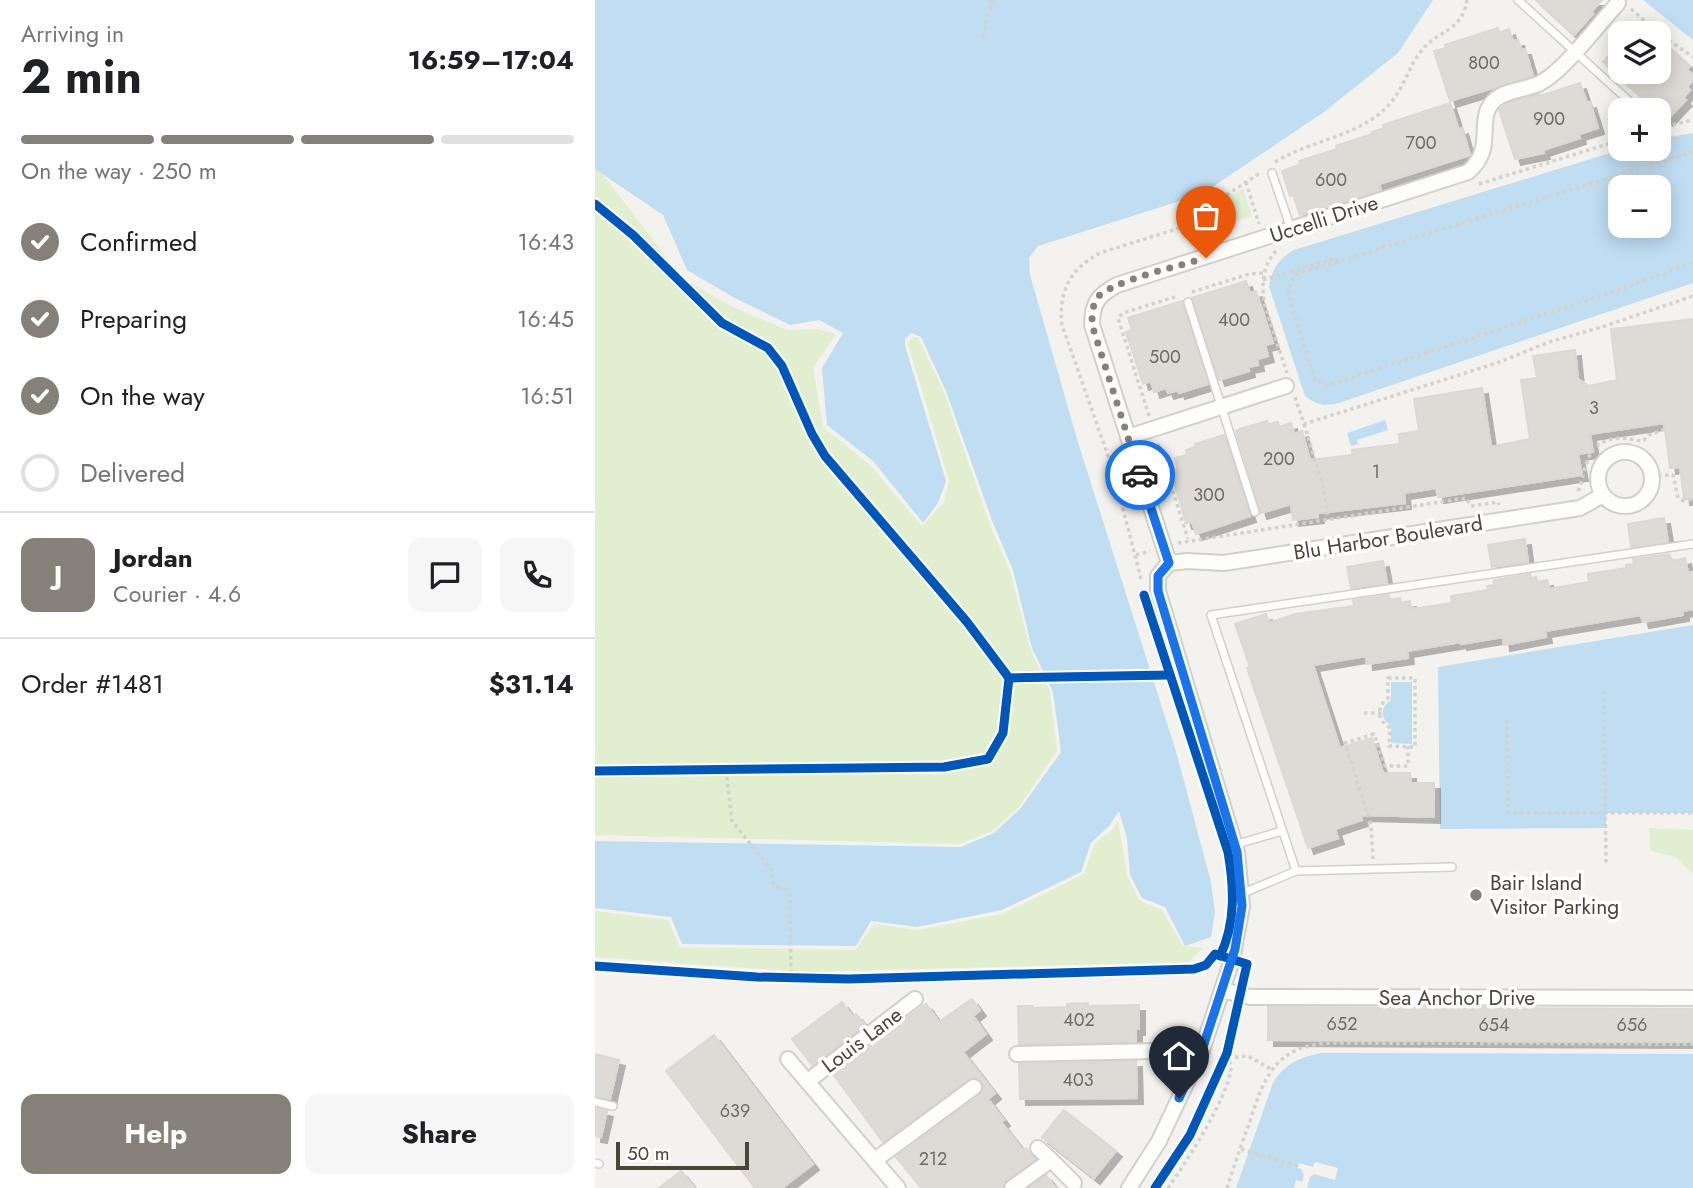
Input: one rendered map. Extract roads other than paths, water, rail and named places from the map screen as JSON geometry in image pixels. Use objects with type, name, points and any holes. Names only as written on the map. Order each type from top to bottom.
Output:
[{"type":"street","name":"Uccelli Drive","points":[[1169,563],[1092,325],[1096,300],[1103,292],[1117,285],[1468,172],[1483,155],[1485,117],[1497,97],[1540,83],[1557,71],[1574,51],[1624,6]]},
{"type":"street","points":[[1128,437],[1286,386]]},
{"type":"street","points":[[1620,452],[1637,455],[1649,467],[1651,476],[1648,492],[1636,503],[1618,505],[1603,495],[1597,478],[1604,461],[1612,455],[1620,452]]},
{"type":"street","name":"Blu Harbor Boulevard","points":[[1169,563],[1224,563],[1580,508],[1603,495]]},
{"type":"street","points":[[1129,1188],[1159,1141],[1202,1050],[1235,949],[1241,921],[1240,873],[1234,845],[1158,591],[1158,576],[1169,563]]},
{"type":"street","name":"Sea Anchor Drive","points":[[1222,990],[1251,997],[1693,998]]},
{"type":"street","name":"Louis Lane","points":[[808,1081],[915,999]]},
{"type":"street","points":[[1017,1054],[1202,1050]]},
{"type":"street","points":[[788,1059],[898,1188]]},
{"type":"street","points":[[875,1160],[974,1087]]},
{"type":"street","points":[[1038,1148],[1074,1183]]},
{"type":"street","points":[[1013,1188],[1051,1160]]},
{"type":"lane","points":[[1518,0],[1626,98]]},
{"type":"lane","points":[[1272,173],[1291,230]]},
{"type":"lane","points":[[1188,302],[1255,512]]},
{"type":"lane","points":[[1296,872],[1211,615],[1693,544]]},
{"type":"lane","points":[[1234,845],[1282,831]]},
{"type":"lane","points":[[1241,894],[1296,872],[1452,867]]},
{"type":"lane","points":[[595,1102],[613,1106]]},
{"type":"water","points":[[595,0],[1433,0],[1398,53],[1324,112],[1202,194],[1038,246],[1029,258],[1030,275],[1077,439],[1177,755],[1211,882],[1215,912],[1211,937],[1185,946],[1165,907],[1142,898],[1130,875],[1127,838],[1119,811],[1109,826],[1091,843],[1081,872],[1002,910],[917,927],[871,921],[856,946],[682,944],[671,917],[595,908],[595,841],[961,847],[994,833],[1020,809],[1061,752],[1053,692],[1032,648],[1013,570],[993,523],[946,391],[921,337],[911,333],[905,339],[905,346],[946,481],[938,503],[923,523],[873,461],[827,425],[822,368],[843,333],[819,320],[790,325],[733,297],[687,270],[663,215],[595,169]]},
{"type":"water","points":[[1643,0],[1693,0],[1693,40]]},
{"type":"water","points":[[1693,133],[1693,283],[1339,403],[1321,404],[1305,396],[1269,286],[1277,265],[1294,250],[1608,154],[1608,161],[1671,161],[1671,137]]},
{"type":"water","points":[[1385,420],[1388,430],[1357,440],[1358,444],[1351,446],[1347,433]]},
{"type":"water","points":[[1693,625],[1693,813],[1606,813],[1606,828],[1440,829],[1438,667]]},
{"type":"water","points":[[1391,682],[1412,682],[1412,744],[1391,743],[1391,726],[1385,720],[1383,710],[1391,700]]},
{"type":"water","points":[[1321,1053],[1693,1054],[1693,1188],[1236,1188],[1273,1083],[1293,1062]]},
{"type":"place","name":"Bair Island Visitor Parking","points":[[1476,895]]}]
